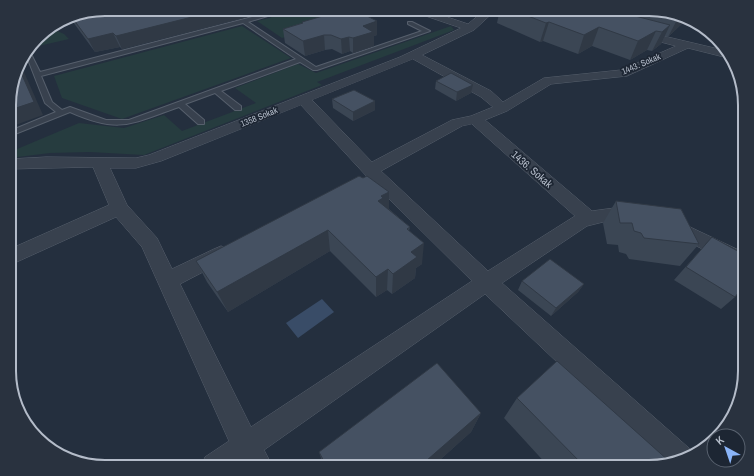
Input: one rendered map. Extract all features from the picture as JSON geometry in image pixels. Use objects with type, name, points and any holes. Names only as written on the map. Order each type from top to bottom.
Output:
[{"type":"street","points":[[435,16],[470,28]]},
{"type":"street","name":"1358 Sokak","points":[[16,164],[46,162],[100,164],[136,163],[155,158],[413,55],[470,28],[484,16]]},
{"type":"street","points":[[625,29],[684,46],[722,54]]},
{"type":"street","name":"1443. Sokak","points":[[502,108],[548,81],[623,73],[684,46]]},
{"type":"street","points":[[369,176],[457,123],[475,120],[502,108],[486,94],[413,55]]},
{"type":"street","points":[[303,99],[369,176],[676,455]]},
{"type":"street","name":"1436. Sokak","points":[[475,120],[588,218]]},
{"type":"street","points":[[100,164],[119,208],[150,243],[253,456]]},
{"type":"street","points":[[16,254],[119,208]]},
{"type":"street","points":[[239,460],[253,456],[487,282],[596,214],[626,214],[677,226],[738,258]]},
{"type":"street","points":[[168,280],[237,245]]},
{"type":"lane","points":[[37,75],[265,16]]},
{"type":"lane","points":[[245,22],[315,69],[427,31],[410,23]]},
{"type":"lane","points":[[30,57],[49,103],[61,113]]},
{"type":"lane","points":[[16,132],[70,109],[101,122],[118,125],[300,60]]},
{"type":"lane","points":[[216,91],[238,108]]},
{"type":"lane","points":[[180,104],[200,122]]},
{"type":"green space","points":[[272,16],[361,16],[282,38],[257,21]]},
{"type":"green space","points":[[242,26],[291,58],[122,119],[62,98],[54,76]]},
{"type":"green space","points":[[451,26],[454,30],[317,82],[322,85],[144,155],[90,152],[50,153],[16,157],[16,149],[79,123],[124,128],[164,115],[182,131],[256,103],[235,88],[298,64],[316,73]]},
{"type":"green space","points":[[56,30],[64,34],[69,39],[38,46]]},
{"type":"water","points":[[322,299],[334,312],[298,338],[286,323]]},
{"type":"building","points":[[105,16],[196,16],[116,36],[113,33],[88,39],[75,22],[87,18]]},
{"type":"building","points":[[323,16],[367,16],[377,21],[363,26],[373,32],[353,38],[349,37],[341,39],[331,35],[324,35],[303,41],[283,29],[303,23],[302,22]]},
{"type":"building","points":[[528,16],[635,16],[670,25],[662,32],[656,31],[638,41],[599,27],[584,35],[549,22],[546,23]]},
{"type":"building","points":[[451,73],[473,85],[457,92],[436,81]]},
{"type":"building","points":[[22,74],[34,102],[16,108],[17,93]]},
{"type":"building","points":[[354,90],[375,101],[353,112],[332,99]]},
{"type":"building","points":[[359,176],[363,178],[367,176],[389,192],[381,196],[383,198],[378,201],[410,227],[407,229],[424,243],[411,252],[417,257],[393,274],[388,269],[376,277],[328,230],[217,292],[196,261]]},
{"type":"building","points":[[616,201],[681,209],[699,244],[644,238],[641,233],[634,231],[632,223],[620,223]]},
{"type":"building","points":[[712,237],[738,251],[738,293],[735,297],[686,267]]},
{"type":"building","points":[[550,259],[584,284],[556,308],[522,281]]},
{"type":"building","points":[[557,361],[666,458],[655,460],[578,460],[517,398]]},
{"type":"building","points":[[437,363],[481,413],[427,460],[323,460],[319,452]]}]
